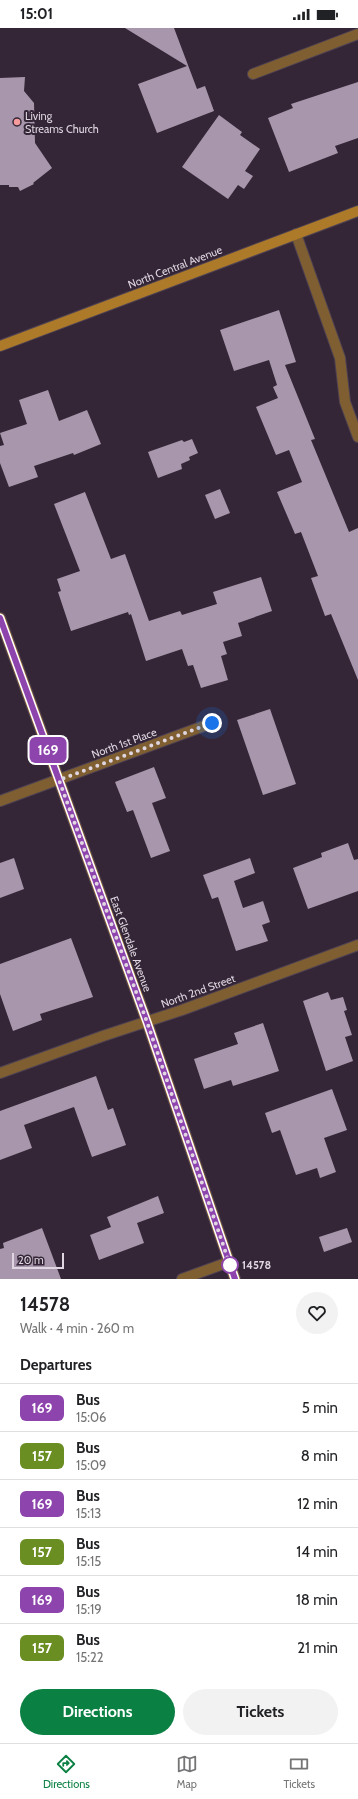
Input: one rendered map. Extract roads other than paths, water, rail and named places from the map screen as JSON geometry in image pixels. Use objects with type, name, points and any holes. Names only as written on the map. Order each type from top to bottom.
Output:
[{"type":"main road","name":"North Central Avenue","points":[[0,346],[358,210]]},
{"type":"main road","name":"East Glendale Avenue","points":[[0,618],[147,1022],[235,1279]]},
{"type":"street","points":[[253,74],[358,34]]},
{"type":"street","points":[[296,234],[340,358],[345,402],[358,437]]},
{"type":"street","name":"North 1st Place","points":[[0,801],[212,723]]},
{"type":"street","name":"North 2nd Street","points":[[0,1073],[147,1022],[358,945]]},
{"type":"street","points":[[182,1279],[230,1262]]},
{"type":"place","name":"Living Streams Church","points":[[17,122]]},
{"type":"place","name":"14578","points":[[230,1265]]}]
